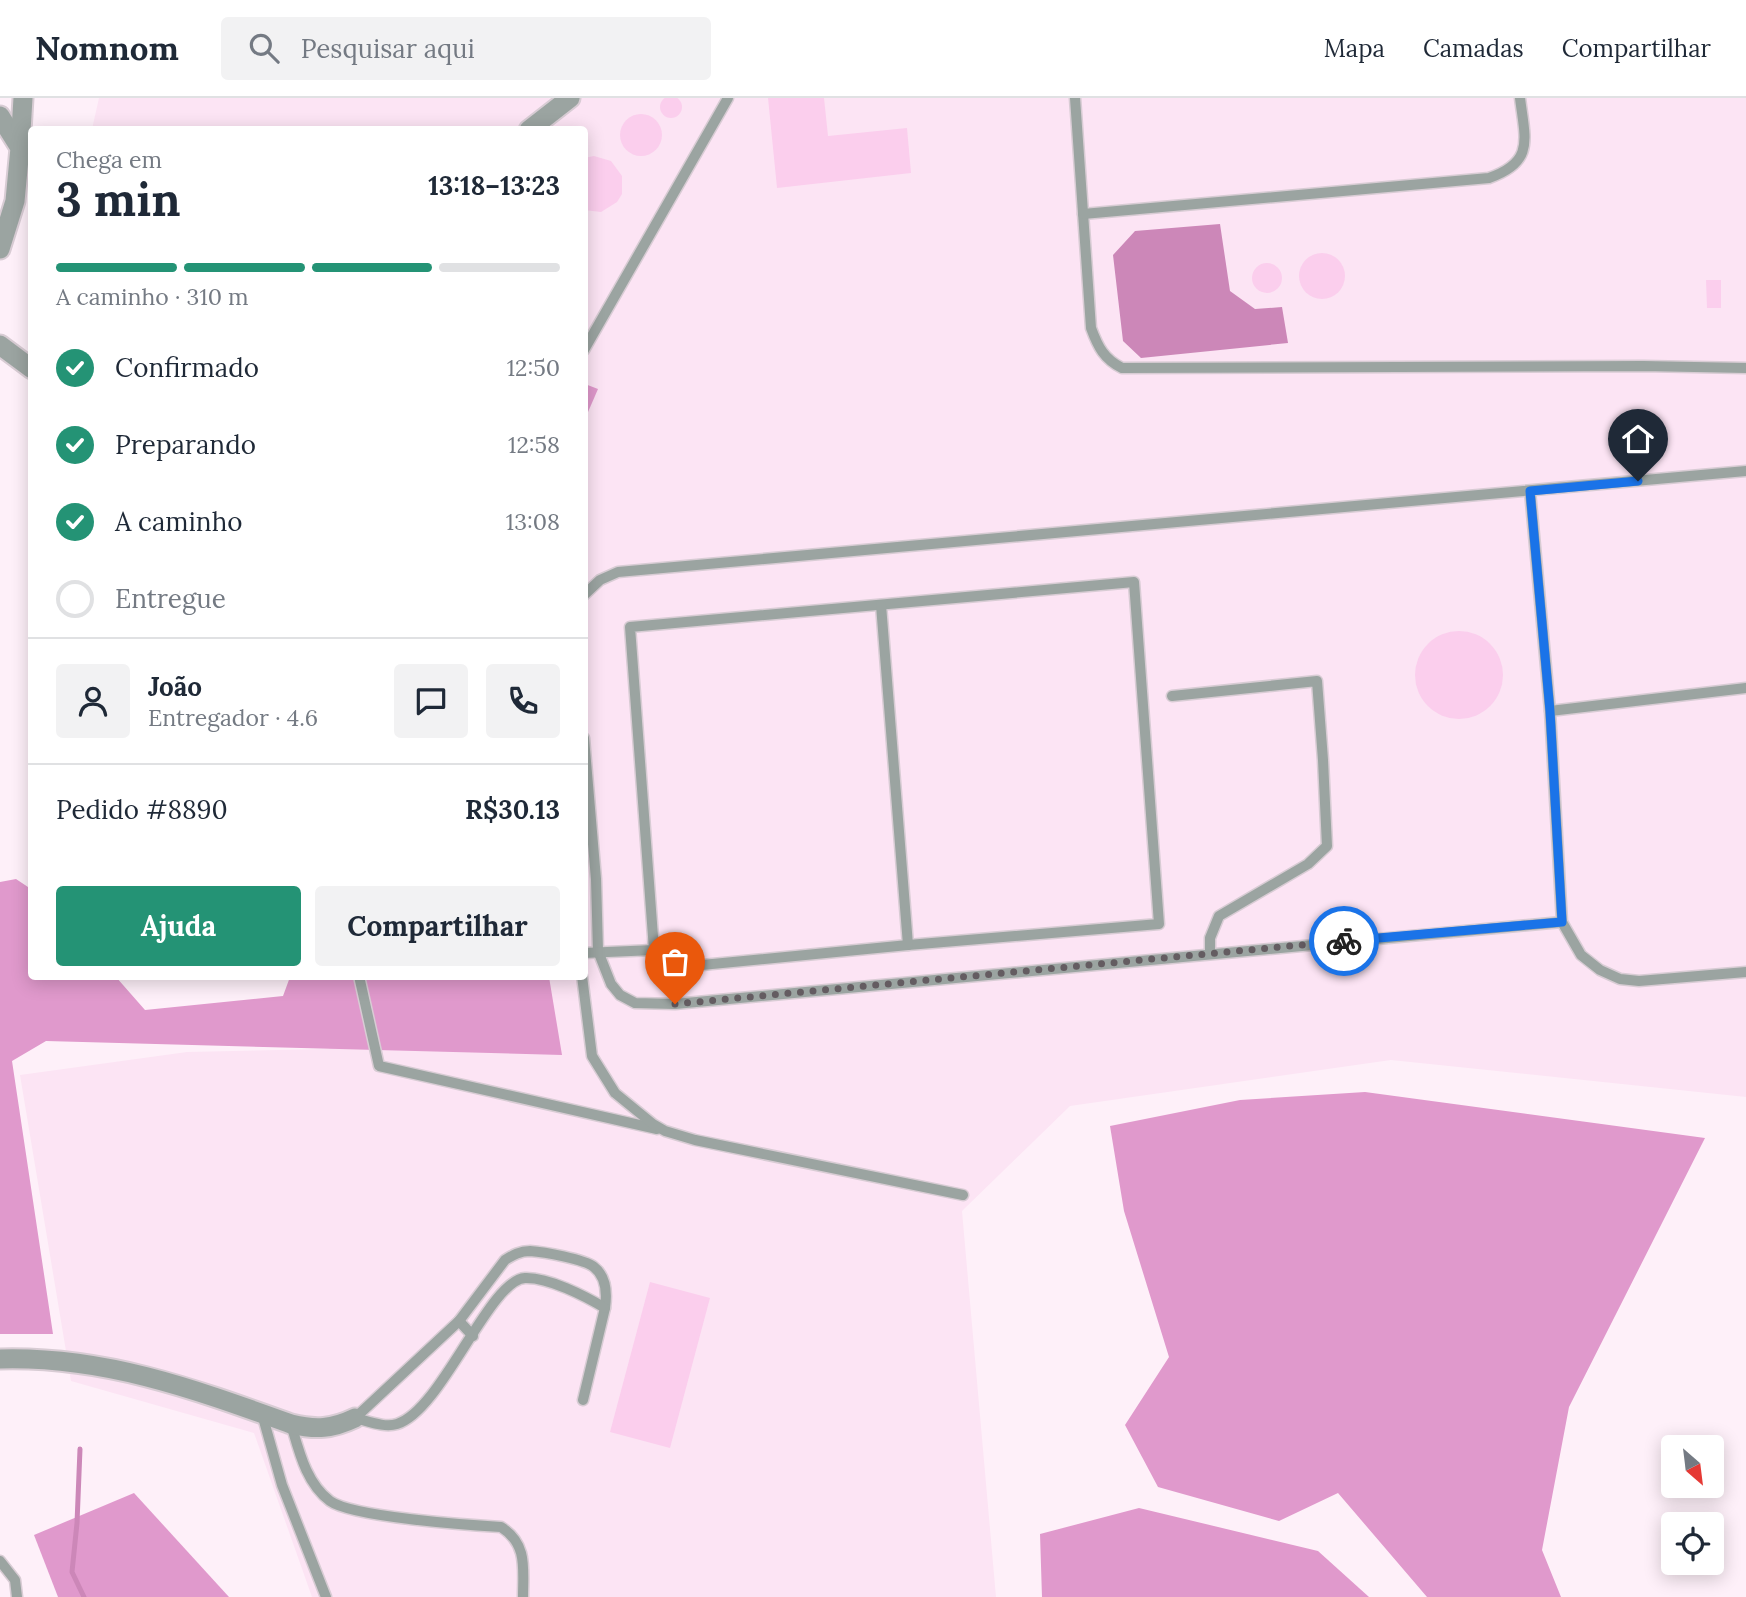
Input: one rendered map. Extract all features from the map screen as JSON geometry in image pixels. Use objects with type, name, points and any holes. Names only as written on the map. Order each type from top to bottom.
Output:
[{"type":"street","points":[[0,249],[15,201],[23,98]]},
{"type":"street","points":[[534,126],[570,98]]},
{"type":"street","points":[[0,116],[20,148]]},
{"type":"street","points":[[0,345],[28,366]]},
{"type":"street","points":[[0,1359],[46,1359],[133,1372],[313,1430],[329,1428],[355,1418]]},
{"type":"lane","points":[[588,343],[728,98]]},
{"type":"lane","points":[[1076,98],[1091,328],[1099,349],[1109,361],[1122,368],[1746,368]]},
{"type":"lane","points":[[1083,214],[1489,178],[1510,169],[1523,153],[1524,131],[1520,98]]},
{"type":"lane","points":[[588,591],[600,580],[618,572],[1746,471]]},
{"type":"lane","points":[[1530,491],[1550,711],[1562,922],[1581,955],[1600,970],[1620,979],[1639,981],[1746,972]]},
{"type":"lane","points":[[1134,582],[1159,924],[671,968],[654,950],[630,628],[881,605],[1134,582]]},
{"type":"lane","points":[[881,605],[908,945]]},
{"type":"lane","points":[[1172,696],[1317,681],[1324,760],[1326,846],[1308,864],[1219,916],[1210,937],[1210,954]]},
{"type":"lane","points":[[1550,711],[1746,688]]},
{"type":"lane","points":[[588,784],[598,951],[611,984],[621,995],[635,1003],[675,1004],[1562,922]]},
{"type":"lane","points":[[588,952],[654,950]]},
{"type":"lane","points":[[360,980],[379,1066],[695,1140],[963,1195]]},
{"type":"lane","points":[[582,980],[592,1056],[615,1093],[665,1131]]},
{"type":"lane","points":[[355,1418],[459,1321],[505,1260],[531,1251],[585,1262],[594,1267],[605,1284],[605,1308],[583,1400]]},
{"type":"lane","points":[[355,1418],[394,1425],[409,1418],[427,1399],[508,1284],[527,1278],[576,1292],[605,1308]]},
{"type":"lane","points":[[459,1321],[473,1336]]},
{"type":"lane","points":[[261,1414],[282,1485],[326,1597]]},
{"type":"lane","points":[[291,1424],[303,1463],[315,1486],[331,1502],[358,1511],[501,1527],[511,1534],[520,1547],[523,1597]]},
{"type":"lane","points":[[0,1561],[15,1580],[17,1597]]},
{"type":"shaded area","points":[[99,98],[1746,98],[1746,1097],[1391,1060],[1070,1106],[962,1211],[996,1597],[312,1597],[254,1433],[71,1381],[20,1075],[187,1052],[329,1049],[316,980],[588,980],[588,126],[93,126]]},
{"type":"shaded area","points":[[1220,224],[1230,291],[1255,309],[1282,307],[1288,343],[1141,358],[1123,341],[1113,255],[1135,231]]},
{"type":"shaded area","points":[[588,385],[598,389],[588,412]]},
{"type":"shaded area","points":[[16,879],[28,887],[28,980],[119,980],[145,1010],[283,996],[289,980],[550,980],[562,1055],[46,1041],[12,1061],[53,1334],[0,1334],[0,882]]},
{"type":"shaded area","points":[[1365,1092],[1705,1138],[1569,1407],[1542,1550],[1561,1597],[1427,1597],[1338,1493],[1279,1521],[1158,1487],[1125,1425],[1169,1357],[1124,1211],[1110,1126],[1240,1100]]},
{"type":"shaded area","points":[[134,1493],[229,1597],[58,1597],[34,1535]]},
{"type":"shaded area","points":[[1139,1508],[1318,1551],[1369,1597],[1042,1597],[1040,1534]]},
{"type":"building","points":[[671,96],[679,99],[682,107],[679,115],[671,118],[663,115],[660,107],[663,99]]},
{"type":"building","points":[[768,98],[824,98],[828,136],[907,128],[911,173],[777,188]]},
{"type":"building","points":[[641,114],[656,120],[662,135],[656,150],[641,156],[626,150],[620,135],[626,120]]},
{"type":"building","points":[[594,156],[611,161],[622,176],[622,194],[617,202],[601,212],[588,210],[588,157]]},
{"type":"building","points":[[1322,253],[1331,254],[1338,260],[1344,267],[1344,285],[1338,292],[1331,298],[1322,299],[1313,298],[1306,292],[1300,285],[1299,276],[1300,267],[1306,260],[1313,254]]},
{"type":"building","points":[[1267,263],[1277,268],[1282,278],[1277,288],[1267,293],[1257,288],[1252,278],[1257,268]]},
{"type":"building","points":[[1706,280],[1721,280],[1721,308],[1707,308]]},
{"type":"building","points":[[1459,631],[1476,635],[1490,644],[1499,658],[1503,675],[1499,692],[1490,706],[1476,715],[1459,719],[1442,715],[1428,706],[1419,692],[1415,675],[1419,658],[1428,644],[1442,635]]},
{"type":"building","points":[[650,1282],[710,1298],[670,1448],[610,1432]]},
{"type":"waterway","points":[[80,1449],[72,1572],[84,1597]]},
{"type":"way so far","points":[[675,1004],[1344,941]]},
{"type":"route","points":[[1344,941],[1562,922],[1550,711],[1530,491],[1638,481]]}]
